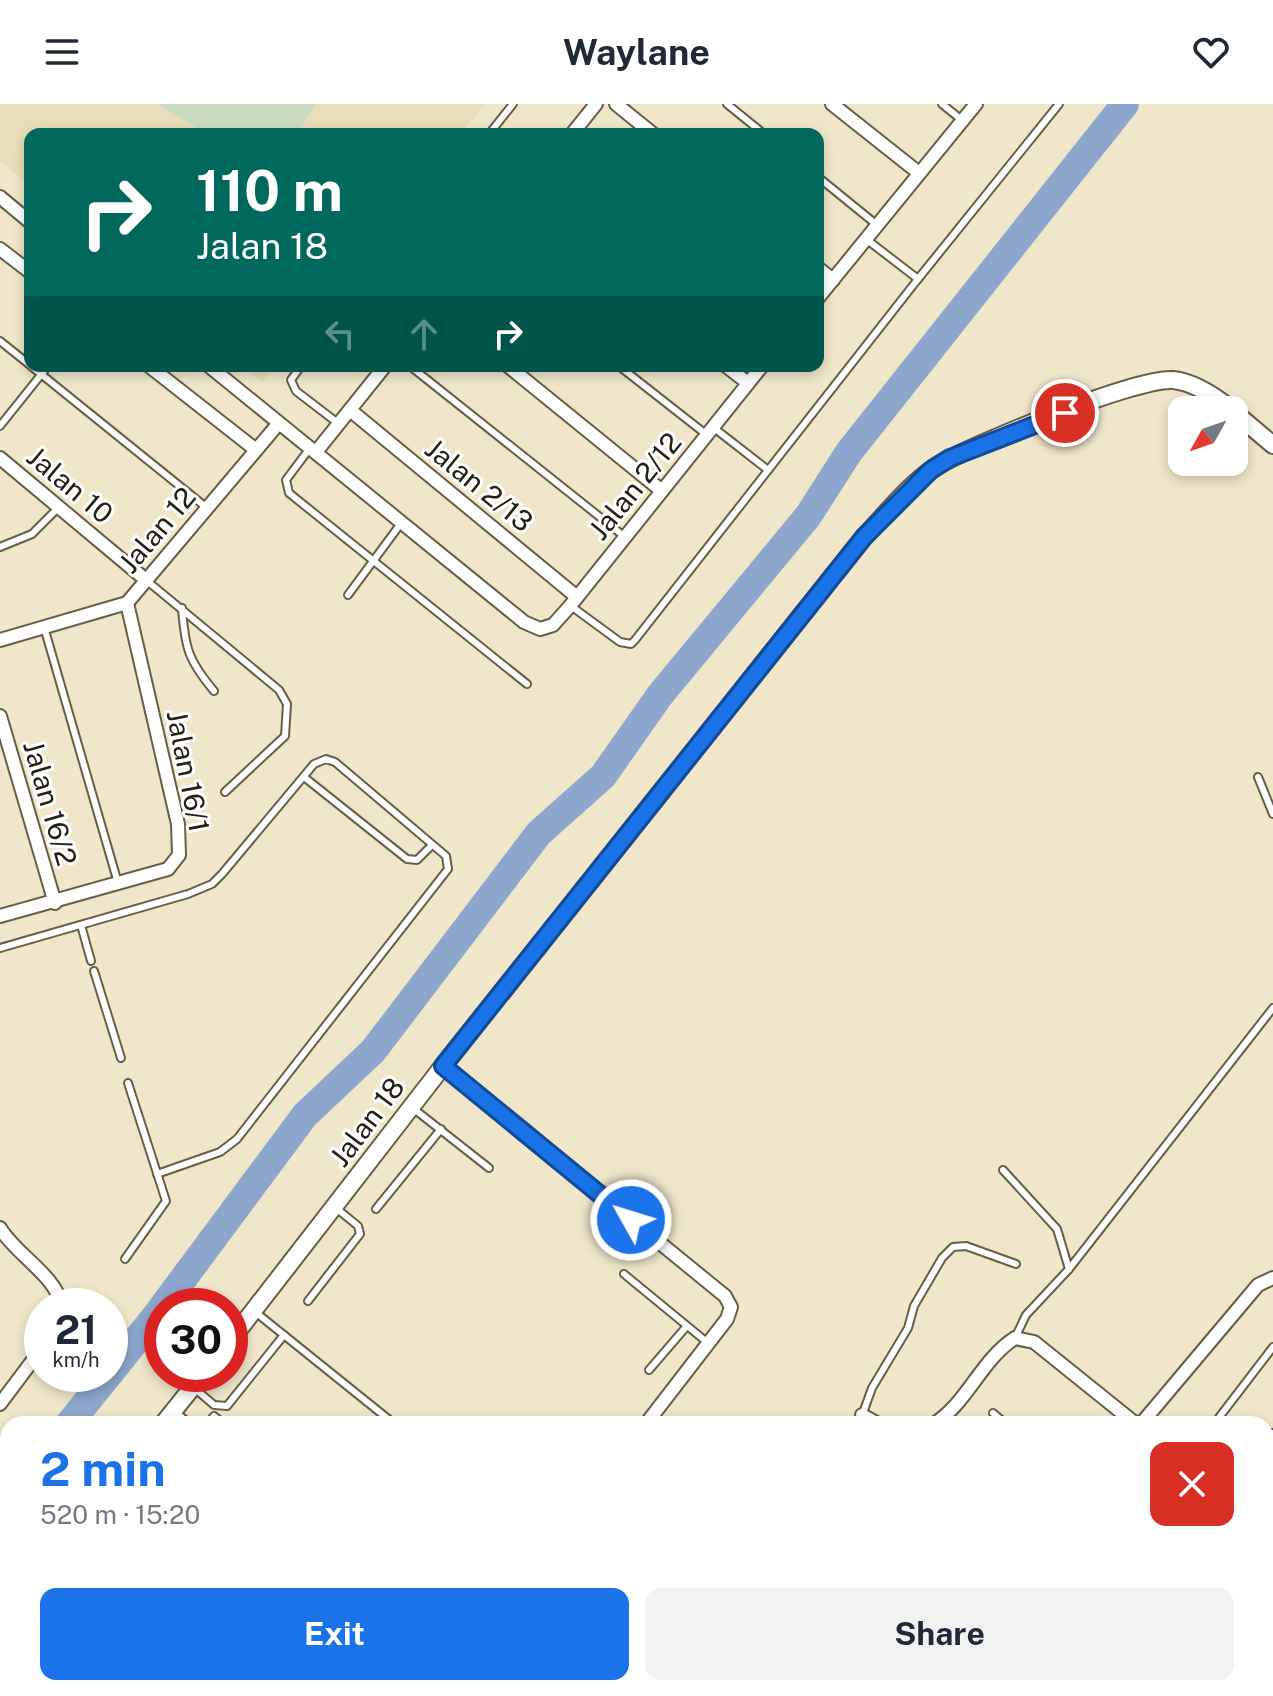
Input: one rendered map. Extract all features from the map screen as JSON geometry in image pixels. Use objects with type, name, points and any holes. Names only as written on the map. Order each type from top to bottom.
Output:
[{"type":"street","points":[[577,128],[596,104]]},
{"type":"street","points":[[616,104],[646,128]]},
{"type":"street","points":[[832,104],[919,173]]},
{"type":"street","points":[[824,291],[976,104]]},
{"type":"street","points":[[0,197],[24,217]]},
{"type":"street","points":[[0,249],[24,267]]},
{"type":"street","points":[[824,273],[833,280]]},
{"type":"street","points":[[157,372],[256,450]]},
{"type":"street","points":[[216,372],[402,522]]},
{"type":"street","points":[[313,450],[339,424],[380,372]]},
{"type":"street","points":[[515,372],[662,491]]},
{"type":"street","points":[[734,372],[748,383]]},
{"type":"street","name":"Jalan 2/12","points":[[402,522],[524,622],[540,629],[553,625],[757,372]]},
{"type":"street","name":"Jalan 18","points":[[248,1318],[336,1208],[411,1106],[864,537],[931,470],[976,446],[1142,383],[1173,380],[1210,396]]},
{"type":"street","name":"Jalan 2/13","points":[[350,410],[574,601]]},
{"type":"street","name":"Jalan 12","points":[[0,640],[127,603],[279,423]]},
{"type":"street","points":[[1248,424],[1273,445]]},
{"type":"street","name":"Jalan 10","points":[[0,458],[146,580]]},
{"type":"street","name":"Jalan 16/1","points":[[0,916],[168,869],[179,855],[180,839],[127,603]]},
{"type":"street","name":"Jalan 16/2","points":[[0,716],[55,903]]},
{"type":"street","points":[[443,1066],[725,1296],[731,1307],[727,1319],[652,1416]]},
{"type":"street","points":[[0,1228],[22,1257],[54,1288]]},
{"type":"street","points":[[1145,1416],[1258,1285],[1273,1278]]},
{"type":"street","points":[[945,1416],[954,1409],[998,1352],[1015,1338],[1034,1342],[1128,1416]]},
{"type":"street","points":[[0,1404],[24,1372]]},
{"type":"street","points":[[169,1416],[188,1392]]},
{"type":"lane","points":[[494,128],[513,104]]},
{"type":"lane","points":[[727,104],[757,128]]},
{"type":"lane","points":[[942,104],[963,121]]},
{"type":"lane","points":[[574,601],[620,642],[631,644],[1059,104]]},
{"type":"lane","points":[[824,182],[877,225]]},
{"type":"lane","points":[[866,239],[918,279]]},
{"type":"lane","points":[[0,341],[24,360]]},
{"type":"lane","points":[[38,372],[207,508]]},
{"type":"lane","points":[[297,372],[291,380],[296,391],[339,424]]},
{"type":"lane","points":[[418,372],[625,537]]},
{"type":"lane","points":[[627,372],[768,470]]},
{"type":"lane","points":[[0,426],[41,374]]},
{"type":"lane","points":[[313,450],[286,480],[289,493],[527,684]]},
{"type":"lane","points":[[0,547],[32,534],[59,507]]},
{"type":"lane","points":[[348,595],[402,522]]},
{"type":"lane","points":[[146,580],[279,690],[287,704],[285,736],[225,792]]},
{"type":"lane","points":[[182,608],[185,647],[192,666],[214,691]]},
{"type":"lane","points":[[44,627],[118,883]]},
{"type":"lane","points":[[0,948],[212,884],[318,760],[335,762],[446,856],[448,869],[237,1139],[220,1152],[157,1174]]},
{"type":"lane","points":[[304,777],[407,859],[421,858],[432,845]]},
{"type":"lane","points":[[1258,777],[1273,814]]},
{"type":"lane","points":[[81,925],[91,961]]},
{"type":"lane","points":[[94,971],[121,1058]]},
{"type":"lane","points":[[1015,1338],[1026,1315],[1069,1269],[1273,1008]]},
{"type":"lane","points":[[125,1259],[164,1208],[166,1201],[128,1083]]},
{"type":"lane","points":[[411,1106],[489,1168]]},
{"type":"lane","points":[[376,1209],[441,1129]]},
{"type":"lane","points":[[1003,1170],[1057,1229],[1069,1269]]},
{"type":"lane","points":[[308,1301],[360,1234],[358,1226],[336,1208]]},
{"type":"lane","points":[[862,1416],[872,1388],[908,1328],[914,1306],[942,1258],[953,1247],[966,1246],[1016,1264]]},
{"type":"lane","points":[[624,1274],[708,1343]]},
{"type":"lane","points":[[254,1311],[385,1416]]},
{"type":"lane","points":[[649,1370],[686,1327]]},
{"type":"lane","points":[[248,1380],[284,1335]]},
{"type":"lane","points":[[1220,1416],[1273,1347]]},
{"type":"lane","points":[[206,1392],[214,1405],[227,1406],[238,1392]]},
{"type":"lane","points":[[993,1413],[997,1416]]},
{"type":"shaded area","points":[[0,104],[485,104],[466,128],[24,128],[24,181],[0,161]]},
{"type":"shaded area","points":[[250,372],[270,372],[262,382]]},
{"type":"green space","points":[[156,104],[315,104],[301,128],[198,128]]},
{"type":"waterway","points":[[176,1288],[305,1115],[373,1051],[539,833],[603,776],[660,695],[808,516],[849,452],[1125,104]]},
{"type":"waterway","points":[[128,1350],[144,1330]]},
{"type":"waterway","points":[[75,1416],[95,1392]]},
{"type":"route","points":[[631,1220],[443,1066],[864,537],[931,470],[950,458],[1065,413]]}]
